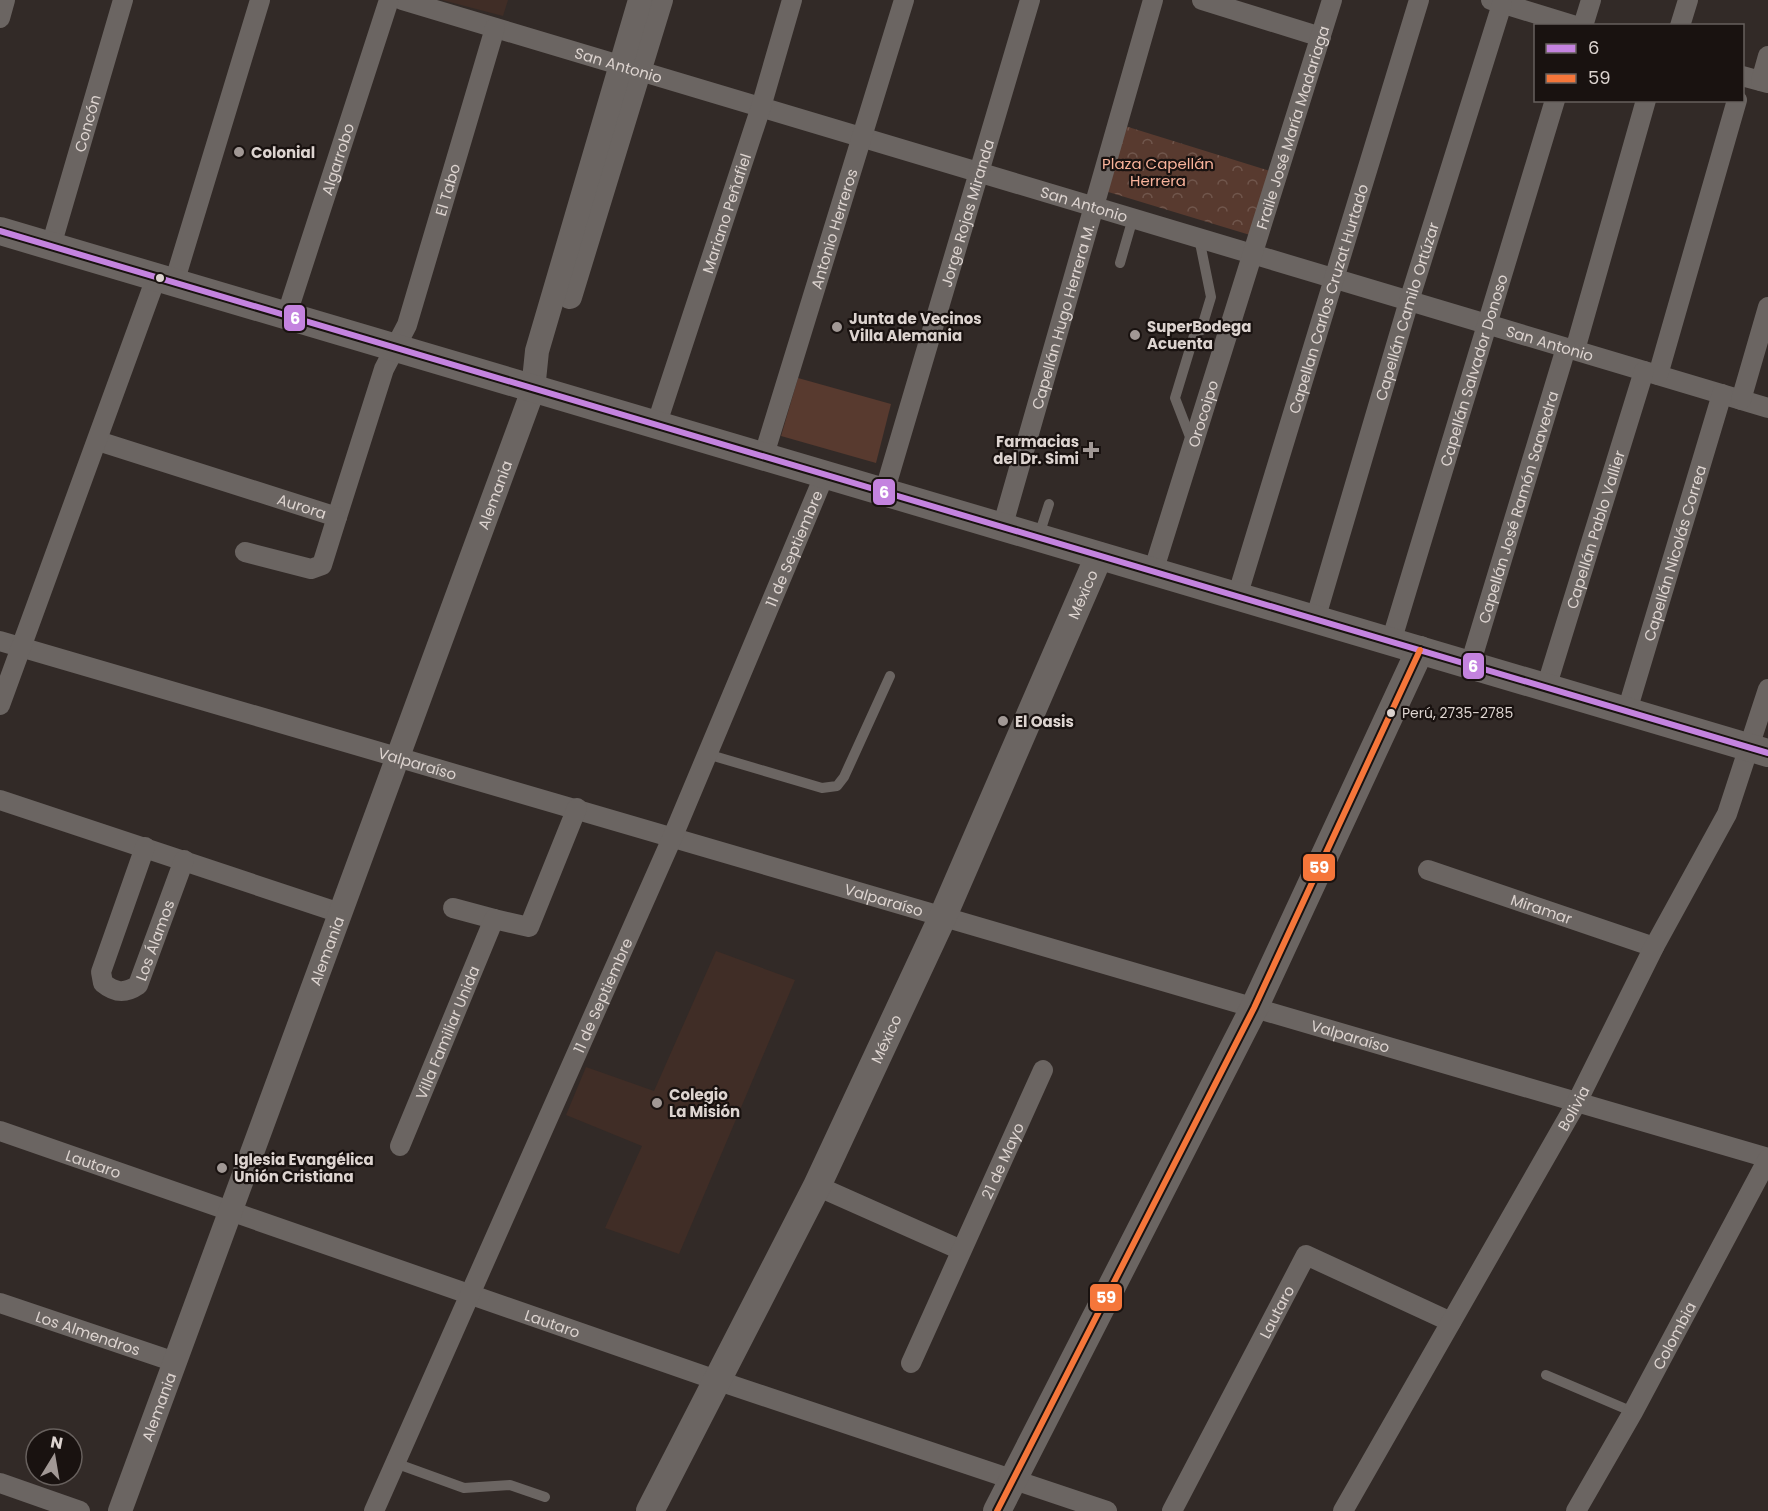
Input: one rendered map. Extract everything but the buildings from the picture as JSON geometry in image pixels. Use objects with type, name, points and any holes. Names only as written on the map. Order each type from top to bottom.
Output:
[{"type":"main road","points":[[0,231],[1759,751]]},
{"type":"main road","name":"México","points":[[650,1511],[816,1186],[943,916],[1099,556]]},
{"type":"main road","points":[[997,1511],[1254,1008],[1420,650]]},
{"type":"street","points":[[0,18],[5,0]]},
{"type":"street","name":"Concón","points":[[51,246],[123,0]]},
{"type":"street","points":[[0,705],[98,441],[165,280],[260,0]]},
{"type":"street","name":"Algarrobo","points":[[286,316],[388,0]]},
{"type":"street","name":"San Antonio","points":[[402,0],[1768,408]]},
{"type":"street","name":"Alemania","points":[[120,1511],[533,390],[542,378],[552,356],[630,68],[640,0]]},
{"type":"street","name":"Alemania","points":[[630,68],[661,0]]},
{"type":"street","name":"Mariano Peñafiel","points":[[656,426],[761,108],[792,0]]},
{"type":"street","name":"Antonio Herreros","points":[[763,458],[904,0]]},
{"type":"street","name":"Jorge Rojas Miranda","points":[[885,493],[1030,0]]},
{"type":"street","name":"Capellán Hugo Herrera M.","points":[[1002,528],[1153,0]]},
{"type":"street","points":[[1202,0],[1322,37]]},
{"type":"street","name":"Fraile José María Madariaga","points":[[1254,255],[1332,0]]},
{"type":"street","name":"Capellan Carlos Cruzat Hurtado","points":[[1237,597],[1419,0]]},
{"type":"street","points":[[1584,24],[1591,0]]},
{"type":"street","points":[[1681,24],[1688,0]]},
{"type":"street","points":[[1495,1],[1570,24]]},
{"type":"street","name":"Capellán Camilo Ortúzar","points":[[1315,620],[1495,1]]},
{"type":"street","name":"El Tabo","points":[[395,349],[406,325],[495,28]]},
{"type":"street","points":[[1752,79],[1768,56]]},
{"type":"street","name":"Capellán Salvador Donoso","points":[[1391,642],[1489,325],[1554,102]]},
{"type":"street","name":"Capellán José Ramón Saavedra","points":[[1470,665],[1645,102]]},
{"type":"street","name":"Capellán Pablo Vallier","points":[[1546,688],[1651,373],[1736,102]]},
{"type":"street","name":"Orocoipo","points":[[1153,572],[1254,255]]},
{"type":"street","points":[[1741,400],[1768,307]]},
{"type":"street","name":"Aurora","points":[[98,441],[337,517],[384,369],[395,349]]},
{"type":"street","name":"Capellán Nicolás Correa","points":[[1627,711],[1722,394]]},
{"type":"street","name":"11 de Septiembre","points":[[374,1511],[673,836],[824,476]]},
{"type":"street","points":[[245,552],[311,569],[317,568],[322,565],[337,517]]},
{"type":"street","name":"Valparaíso","points":[[0,641],[398,755],[1768,1159]]},
{"type":"street","name":"Bolivia","points":[[1342,1511],[1577,1102],[1654,947],[1727,814],[1759,751],[1768,689]]},
{"type":"street","points":[[0,801],[145,847],[339,913]]},
{"type":"street","points":[[453,908],[529,927],[577,808]]},
{"type":"street","name":"Los Álamos","points":[[145,847],[101,972],[103,983],[114,991],[129,991],[138,985],[184,860]]},
{"type":"street","name":"Miramar","points":[[1428,870],[1654,947]]},
{"type":"street","name":"Villa Familiar Unida","points":[[400,1146],[494,919]]},
{"type":"street","name":"21 de Mayo","points":[[911,1363],[1043,1070]]},
{"type":"street","name":"Lautaro","points":[[0,1131],[716,1380],[1107,1511]]},
{"type":"street","name":"Colombia","points":[[1576,1511],[1633,1412],[1768,1159]]},
{"type":"street","points":[[816,1186],[961,1250]]},
{"type":"street","name":"Lautaro","points":[[1172,1511],[1306,1255],[1451,1322]]},
{"type":"street","name":"Los Almendros","points":[[0,1303],[175,1362]]},
{"type":"street","points":[[0,1483],[80,1511]]},
{"type":"lane","points":[[1120,263],[1133,218]]},
{"type":"lane","points":[[1193,445],[1175,398],[1196,329],[1201,330],[1211,297],[1199,238]]},
{"type":"lane","points":[[1038,539],[1049,504]]},
{"type":"lane","points":[[707,754],[822,788],[837,786],[844,777],[890,676]]},
{"type":"lane","points":[[1546,1375],[1633,1412]]},
{"type":"lane","points":[[395,1463],[464,1488],[510,1485],[545,1497]]},
{"type":"shaded area","points":[[442,0],[508,0],[503,16]]},
{"type":"shaded area","name":"Colegio La Misión","points":[[716,951],[795,980],[679,1254],[605,1228],[642,1146],[566,1115],[586,1067],[654,1091]]},
{"type":"green space","name":"Plaza Capellán Herrera","points":[[1125,126],[1270,171],[1250,235],[1105,191]]},
{"type":"green space","points":[[798,378],[891,404],[876,463],[781,436]]},
{"type":"transit line","name":"6","points":[[0,231],[1768,753]]},
{"type":"transit line","name":"59","points":[[997,1511],[1254,1008],[1420,650]]},
{"type":"place","name":"Colonial","points":[[239,152]]},
{"type":"place","name":"Junta de Vecinos Villa Alemania","points":[[837,327]]},
{"type":"place","name":"SuperBodega Acuenta","points":[[1135,335]]},
{"type":"place","name":"Farmacias del Dr. Simi","points":[[1091,450]]},
{"type":"place","name":"Perú, 2735-2785","points":[[1391,713]]},
{"type":"place","name":"El Oasis","points":[[1003,721]]},
{"type":"place","name":"Colegio La Misión","points":[[657,1103]]},
{"type":"place","name":"Iglesia Evangélica Unión Cristiana","points":[[222,1168]]}]
